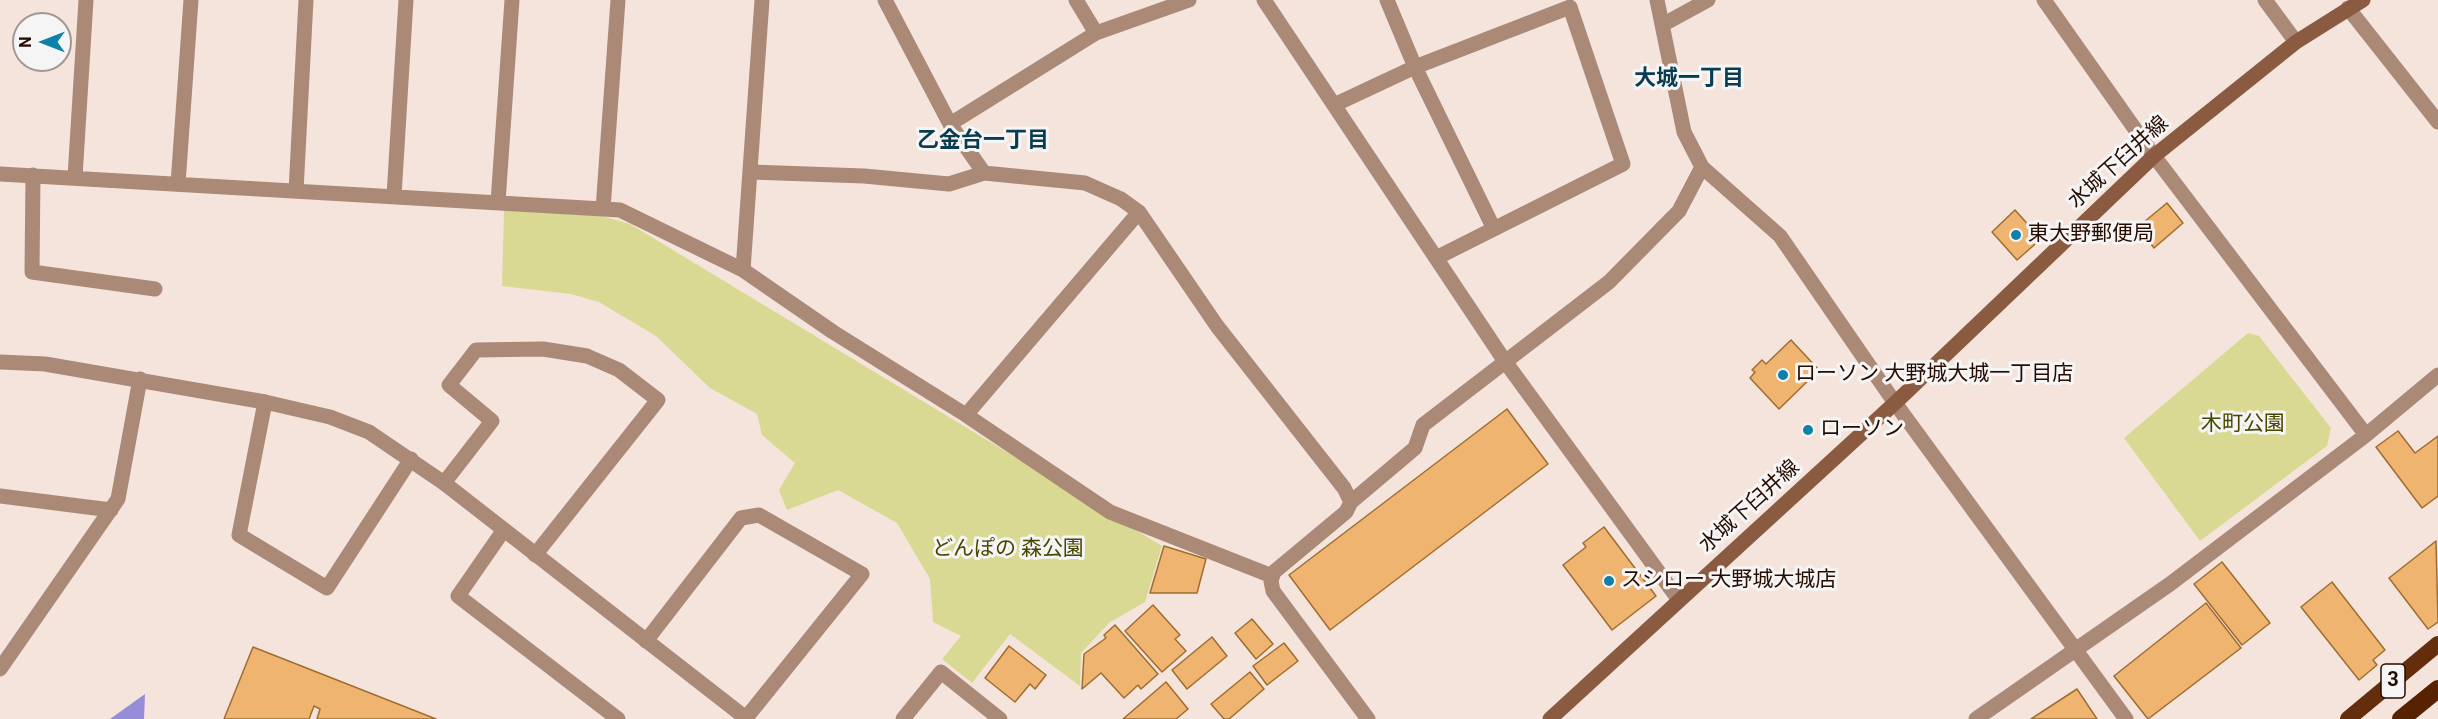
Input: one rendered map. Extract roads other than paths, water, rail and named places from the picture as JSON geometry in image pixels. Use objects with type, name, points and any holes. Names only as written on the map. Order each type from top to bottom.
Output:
[{"type":"highway","name":"3","points":[[2348,719],[2438,644]]},
{"type":"highway","points":[[2401,719],[2438,689]]},
{"type":"main road","name":"水城下臼井線","points":[[1550,719],[1895,403],[2154,156],[2296,42],[2363,0]]},
{"type":"street","points":[[75,177],[86,0]]},
{"type":"street","points":[[178,184],[191,0]]},
{"type":"street","points":[[296,190],[306,0]]},
{"type":"street","points":[[394,196],[406,0]]},
{"type":"street","points":[[498,202],[512,0]]},
{"type":"street","points":[[603,208],[618,0]]},
{"type":"street","points":[[743,270],[762,0]]},
{"type":"street","points":[[885,0],[950,124],[984,173]]},
{"type":"street","points":[[1076,0],[1096,33]]},
{"type":"street","points":[[950,124],[1096,33],[1189,0]]},
{"type":"street","points":[[1264,0],[1504,360],[1679,600]]},
{"type":"street","points":[[1387,0],[1415,67],[1494,229]]},
{"type":"street","points":[[1657,0],[1664,24],[1684,132],[1702,167],[1780,236],[1895,403],[2074,651],[2126,719]]},
{"type":"street","points":[[1664,24],[1708,0]]},
{"type":"street","points":[[2044,0],[2154,156],[2366,435]]},
{"type":"street","points":[[2265,0],[2296,42]]},
{"type":"street","points":[[1334,105],[1415,67],[1570,8],[1623,164],[1436,258]]},
{"type":"street","points":[[2348,8],[2438,122]]},
{"type":"street","points":[[1368,719],[1273,591],[1272,576],[1283,563],[1346,512],[1350,502],[1415,448],[1423,425],[1504,360],[1610,282],[1679,211],[1702,167]]},
{"type":"street","points":[[751,172],[864,176],[949,184],[984,173],[1085,183],[1121,199],[1139,212],[1217,326],[1344,488],[1350,502]]},
{"type":"street","points":[[0,174],[620,210],[743,270],[833,333],[966,415],[1110,512],[1272,576]]},
{"type":"street","points":[[33,175],[32,272],[155,289]]},
{"type":"street","points":[[966,415],[1139,212]]},
{"type":"street","points":[[444,483],[492,422],[450,385],[476,350],[543,349],[587,356],[619,370],[658,400],[535,555]]},
{"type":"street","points":[[0,362],[45,364],[265,402],[330,417],[360,429],[411,459],[444,483],[503,531],[747,719],[862,574],[759,515],[741,518],[646,641]]},
{"type":"street","points":[[1976,719],[2170,584],[2366,435],[2438,375]]},
{"type":"street","points":[[0,669],[118,499],[140,379]]},
{"type":"street","points":[[265,402],[239,535],[327,588],[411,459]]},
{"type":"street","points":[[0,496],[111,510]]},
{"type":"street","points":[[503,531],[458,596],[618,719]]},
{"type":"street","points":[[903,719],[940,672],[1000,719]]},
{"type":"place","name":"東大野郵便局","points":[[2016,235]]},
{"type":"place","name":"ローソン 大野城大城一丁目店","points":[[1783,375]]},
{"type":"place","name":"ローソン","points":[[1808,430]]},
{"type":"place","name":"スシロー 大野城大城店","points":[[1609,581]]},
{"type":"district","name":"大城一丁目","points":[[1689,79]]},
{"type":"district","name":"乙金台一丁目","points":[[983,141]]},
{"type":"park label","name":"木町公園","points":[[2243,425]]},
{"type":"park label","name":"どんぽの 森公園","points":[[1008,550]]}]
